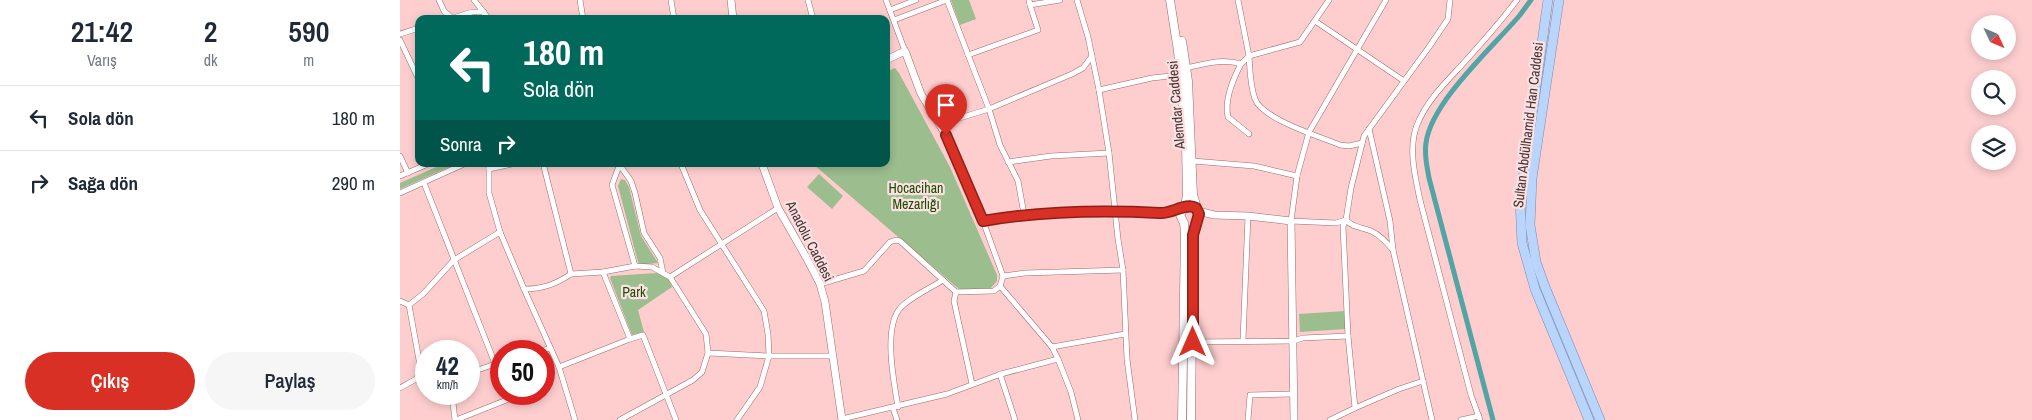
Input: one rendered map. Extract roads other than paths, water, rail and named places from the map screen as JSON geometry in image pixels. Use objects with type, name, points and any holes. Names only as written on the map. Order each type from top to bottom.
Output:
[{"type":"main road","name":"Alemdar Caddesi","points":[[1170,0],[1180,75],[1186,146],[1187,194],[1183,208]]},
{"type":"main road","name":"Alemdar Caddesi","points":[[1175,0],[1186,68],[1191,121],[1193,195],[1197,210]]},
{"type":"main road","name":"Sultan Abdülhamid Han Caddesi","points":[[1548,0],[1521,179],[1520,232],[1534,289],[1589,420]]},
{"type":"main road","name":"Sultan Abdülhamid Han Caddesi","points":[[1559,0],[1533,171],[1530,200],[1531,232],[1541,278],[1600,420]]},
{"type":"main road","points":[[1182,420],[1183,222],[1180,215],[1183,208],[1190,206],[1197,210],[1193,235],[1191,420]]},
{"type":"main road","points":[[1183,222],[1190,224],[1196,221]]},
{"type":"street","points":[[439,0],[448,15]]},
{"type":"street","points":[[474,0],[486,15]]},
{"type":"street","points":[[580,0],[582,15]]},
{"type":"street","points":[[670,0],[673,15]]},
{"type":"street","points":[[731,0],[733,15]]},
{"type":"street","points":[[808,0],[812,15]]},
{"type":"street","points":[[820,284],[864,271],[890,242],[896,240],[900,241],[956,292],[994,291],[1000,286],[1003,276],[983,221],[946,135],[921,94],[886,0]]},
{"type":"street","points":[[890,10],[916,0]]},
{"type":"street","points":[[894,20],[947,0],[989,109],[1000,145],[1018,181],[1024,214]]},
{"type":"street","points":[[968,55],[1038,30],[1029,3],[1060,0]]},
{"type":"street","points":[[1078,0],[1099,90],[1109,154],[1114,211],[1123,270],[1126,334],[1135,420]]},
{"type":"street","points":[[1238,0],[1249,56],[1251,84],[1255,100],[1260,107],[1281,121],[1340,145],[1349,146],[1362,143]]},
{"type":"street","points":[[1249,134],[1228,117],[1227,113],[1228,97],[1241,64],[1249,56],[1300,42],[1329,0]]},
{"type":"street","points":[[1294,420],[1291,221],[1297,176],[1309,132],[1386,0]]},
{"type":"street","points":[[1355,408],[1348,336],[1343,226],[1346,220],[1350,188],[1362,143],[1369,129],[1448,19],[1450,0]]},
{"type":"street","points":[[1461,420],[1480,418],[1471,395],[1420,200],[1414,170],[1413,145],[1416,126],[1427,105],[1502,21],[1517,0]]},
{"type":"street","points":[[462,15],[472,12],[484,12]]},
{"type":"street","points":[[1315,21],[1404,80]]},
{"type":"street","points":[[400,34],[415,29]]},
{"type":"street","points":[[400,40],[415,72]]},
{"type":"street","points":[[890,58],[905,51]]},
{"type":"street","points":[[940,124],[989,109],[1072,74],[1083,68],[1092,56]]},
{"type":"street","points":[[1186,68],[1218,61],[1232,61],[1241,64]]},
{"type":"street","points":[[1099,90],[1152,78],[1180,75]]},
{"type":"street","points":[[1369,129],[1390,221],[1393,250],[1432,420]]},
{"type":"street","points":[[1008,162],[1051,156],[1109,154]]},
{"type":"street","points":[[400,156],[408,172]]},
{"type":"street","points":[[1193,161],[1254,166],[1297,176]]},
{"type":"street","points":[[400,176],[420,167]]},
{"type":"street","points":[[400,193],[458,167]]},
{"type":"street","points":[[489,167],[489,193],[500,232],[546,340]]},
{"type":"street","points":[[544,167],[571,274]]},
{"type":"street","points":[[618,167],[612,184],[635,266]]},
{"type":"street","points":[[620,167],[636,193],[644,233],[660,258],[663,273]]},
{"type":"street","points":[[683,167],[700,210],[764,310],[769,356],[760,387],[737,420]]},
{"type":"street","name":"Anadolu Caddesi","points":[[763,167],[778,208],[820,284],[834,356],[842,420]]},
{"type":"street","points":[[424,183],[490,344]]},
{"type":"street","points":[[670,277],[778,208]]},
{"type":"street","points":[[1165,214],[1183,208]]},
{"type":"street","points":[[1197,210],[1214,216]]},
{"type":"street","points":[[983,221],[1024,214],[1114,211],[1165,214],[1183,222]]},
{"type":"street","points":[[1196,221],[1214,216],[1248,216],[1291,221],[1336,223],[1346,220]]},
{"type":"street","points":[[1243,340],[1248,216]]},
{"type":"street","points":[[1346,220],[1351,226],[1371,231],[1383,238],[1393,250]]},
{"type":"street","points":[[409,305],[423,294],[454,260],[500,232]]},
{"type":"street","points":[[524,289],[539,289],[558,283],[571,274],[603,272],[635,266],[652,267],[670,277],[706,334],[708,353],[702,372],[693,380],[620,420]]},
{"type":"street","points":[[1003,276],[1025,273],[1123,270]]},
{"type":"street","points":[[603,272],[630,339]]},
{"type":"street","points":[[897,420],[891,334],[894,319],[906,303],[943,280]]},
{"type":"street","points":[[1000,286],[1052,347],[1071,392],[1078,420]]},
{"type":"street","points":[[956,292],[954,301],[972,384]]},
{"type":"street","points":[[400,301],[409,305]]},
{"type":"street","points":[[409,305],[415,341]]},
{"type":"street","points":[[1052,347],[1126,334]]},
{"type":"street","points":[[559,367],[643,335],[676,420]]},
{"type":"street","points":[[1193,342],[1293,340],[1348,336]]},
{"type":"street","points":[[708,353],[769,356],[834,356]]},
{"type":"street","points":[[555,359],[576,420]]},
{"type":"street","points":[[842,420],[947,394],[1000,374],[1058,359]]},
{"type":"street","points":[[1000,374],[1015,420]]},
{"type":"street","points":[[400,388],[415,380]]},
{"type":"street","points":[[1330,420],[1399,389],[1423,381]]},
{"type":"street","points":[[1248,420],[1250,396],[1293,394]]},
{"type":"street","points":[[453,405],[455,420],[494,405]]},
{"type":"waterway","points":[[1493,420],[1429,178],[1425,147],[1430,127],[1451,93],[1531,0]]},
{"type":"park label","name":"Hocacihan Mezarlığı","points":[[916,196]]},
{"type":"park label","name":"Park","points":[[634,292]]}]
